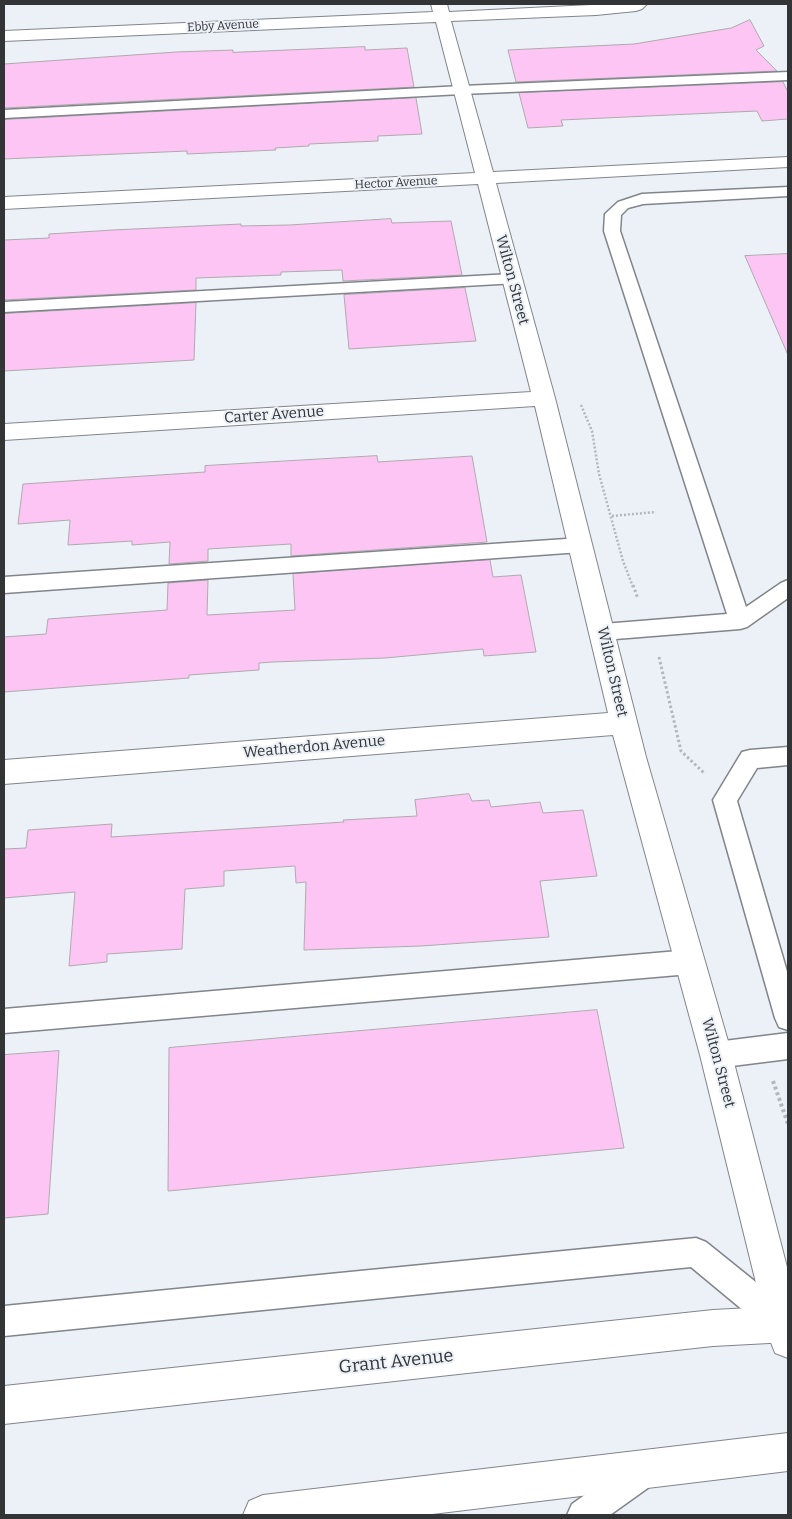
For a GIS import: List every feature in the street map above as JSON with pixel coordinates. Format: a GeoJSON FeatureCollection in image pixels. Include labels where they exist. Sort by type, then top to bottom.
{"type":"FeatureCollection","features":[{"type":"Feature","properties":{"kind":"street","name":"Ebby Avenue"},"geometry":{"type":"LineString","coordinates":[[4,36],[441,10],[596,10],[636,6],[639,4]]}},
{"type":"Feature","properties":{"kind":"street","name":"Wilton Street"},"geometry":{"type":"LineString","coordinates":[[441,10],[544,398],[624,722],[716,1055],[787,1330]]}},
{"type":"Feature","properties":{"kind":"street","name":"Hector Avenue"},"geometry":{"type":"LineString","coordinates":[[4,203],[788,162]]}},
{"type":"Feature","properties":{"kind":"street","name":"Carter Avenue"},"geometry":{"type":"LineString","coordinates":[[4,432],[544,398]]}},
{"type":"Feature","properties":{"kind":"street","name":"Weatherdon Avenue"},"geometry":{"type":"LineString","coordinates":[[4,772],[624,722]]}},
{"type":"Feature","properties":{"kind":"street","name":"Grant Avenue"},"geometry":{"type":"LineString","coordinates":[[4,1405],[704,1329],[787,1330]]}},
{"type":"Feature","properties":{"kind":"street"},"geometry":{"type":"LineString","coordinates":[[263,1515],[788,1452]]}},
{"type":"Feature","properties":{"kind":"lane"},"geometry":{"type":"LineString","coordinates":[[4,114],[462,90],[788,76]]}},
{"type":"Feature","properties":{"kind":"lane"},"geometry":{"type":"LineString","coordinates":[[740,620],[612,231],[613,214],[623,205],[642,199],[788,191]]}},
{"type":"Feature","properties":{"kind":"lane"},"geometry":{"type":"LineString","coordinates":[[4,307],[511,279]]}},
{"type":"Feature","properties":{"kind":"lane"},"geometry":{"type":"LineString","coordinates":[[4,585],[581,545]]}},
{"type":"Feature","properties":{"kind":"lane"},"geometry":{"type":"LineString","coordinates":[[603,632],[740,620],[788,588]]}},
{"type":"Feature","properties":{"kind":"lane"},"geometry":{"type":"LineString","coordinates":[[788,756],[750,759],[725,800],[788,1018]]}},
{"type":"Feature","properties":{"kind":"lane"},"geometry":{"type":"LineString","coordinates":[[4,1021],[690,962]]}},
{"type":"Feature","properties":{"kind":"lane"},"geometry":{"type":"LineString","coordinates":[[716,1055],[788,1046]]}},
{"type":"Feature","properties":{"kind":"lane"},"geometry":{"type":"LineString","coordinates":[[4,1321],[696,1252],[787,1330]]}},
{"type":"Feature","properties":{"kind":"lane"},"geometry":{"type":"LineString","coordinates":[[583,1515],[646,1470]]}},
{"type":"Feature","properties":{"kind":"path"},"geometry":{"type":"LineString","coordinates":[[578,400],[592,432],[599,474],[623,561],[650,628],[662,667],[681,751],[703,772],[725,800]]}},
{"type":"Feature","properties":{"kind":"path"},"geometry":{"type":"LineString","coordinates":[[612,516],[656,512]]}},
{"type":"Feature","properties":{"kind":"path"},"geometry":{"type":"LineString","coordinates":[[763,1050],[788,1124]]}},
{"type":"Feature","properties":{"kind":"building"},"geometry":{"type":"Polygon","coordinates":[[[750,20],[764,46],[756,50],[777,71],[516,82],[508,50],[634,44],[731,28],[750,20]]]}},
{"type":"Feature","properties":{"kind":"building"},"geometry":{"type":"Polygon","coordinates":[[[365,47],[365,50],[407,48],[414,87],[4,108],[4,64],[176,52],[233,50],[233,52],[365,47]]]}},
{"type":"Feature","properties":{"kind":"building"},"geometry":{"type":"Polygon","coordinates":[[[783,82],[788,92],[788,119],[762,121],[757,111],[561,120],[563,126],[528,128],[519,93],[783,82]]]}},
{"type":"Feature","properties":{"kind":"building"},"geometry":{"type":"Polygon","coordinates":[[[416,98],[422,134],[378,136],[378,141],[309,144],[309,146],[275,148],[276,150],[187,154],[187,151],[4,159],[4,120],[416,98]]]}},
{"type":"Feature","properties":{"kind":"building"},"geometry":{"type":"Polygon","coordinates":[[[391,219],[392,223],[451,221],[462,275],[343,281],[342,270],[281,272],[281,275],[196,278],[196,290],[4,300],[4,240],[49,238],[49,234],[113,230],[241,224],[241,226],[289,225],[391,219]]]}},
{"type":"Feature","properties":{"kind":"building"},"geometry":{"type":"Polygon","coordinates":[[[788,254],[788,355],[745,256],[788,254]]]}},
{"type":"Feature","properties":{"kind":"building"},"geometry":{"type":"Polygon","coordinates":[[[465,288],[476,341],[349,349],[344,295],[465,288]]]}},
{"type":"Feature","properties":{"kind":"building"},"geometry":{"type":"Polygon","coordinates":[[[196,303],[194,360],[4,371],[4,314],[196,303]]]}},
{"type":"Feature","properties":{"kind":"building"},"geometry":{"type":"Polygon","coordinates":[[[377,456],[378,462],[472,456],[487,542],[291,556],[291,544],[208,549],[208,561],[169,564],[170,542],[132,545],[132,541],[68,545],[70,520],[18,524],[23,484],[205,472],[205,466],[377,456]]]}},
{"type":"Feature","properties":{"kind":"building"},"geometry":{"type":"Polygon","coordinates":[[[490,560],[493,577],[521,575],[536,652],[484,656],[483,649],[385,658],[259,663],[259,670],[189,675],[189,678],[4,692],[4,637],[46,634],[48,619],[167,610],[168,583],[208,580],[207,615],[295,610],[293,574],[490,560]]]}},
{"type":"Feature","properties":{"kind":"building"},"geometry":{"type":"Polygon","coordinates":[[[469,794],[472,801],[489,800],[491,807],[540,802],[543,813],[583,810],[597,876],[540,881],[549,937],[421,946],[304,950],[306,882],[296,883],[295,866],[224,871],[224,886],[185,889],[182,949],[107,954],[107,962],[69,966],[75,892],[4,898],[4,849],[26,848],[28,830],[112,824],[111,837],[344,822],[343,820],[417,816],[415,800],[469,794]]]}},
{"type":"Feature","properties":{"kind":"building"},"geometry":{"type":"Polygon","coordinates":[[[597,1010],[624,1148],[168,1191],[169,1048],[597,1010]]]}},
{"type":"Feature","properties":{"kind":"building"},"geometry":{"type":"Polygon","coordinates":[[[59,1051],[48,1214],[4,1218],[4,1055],[59,1051]]]}}]}
